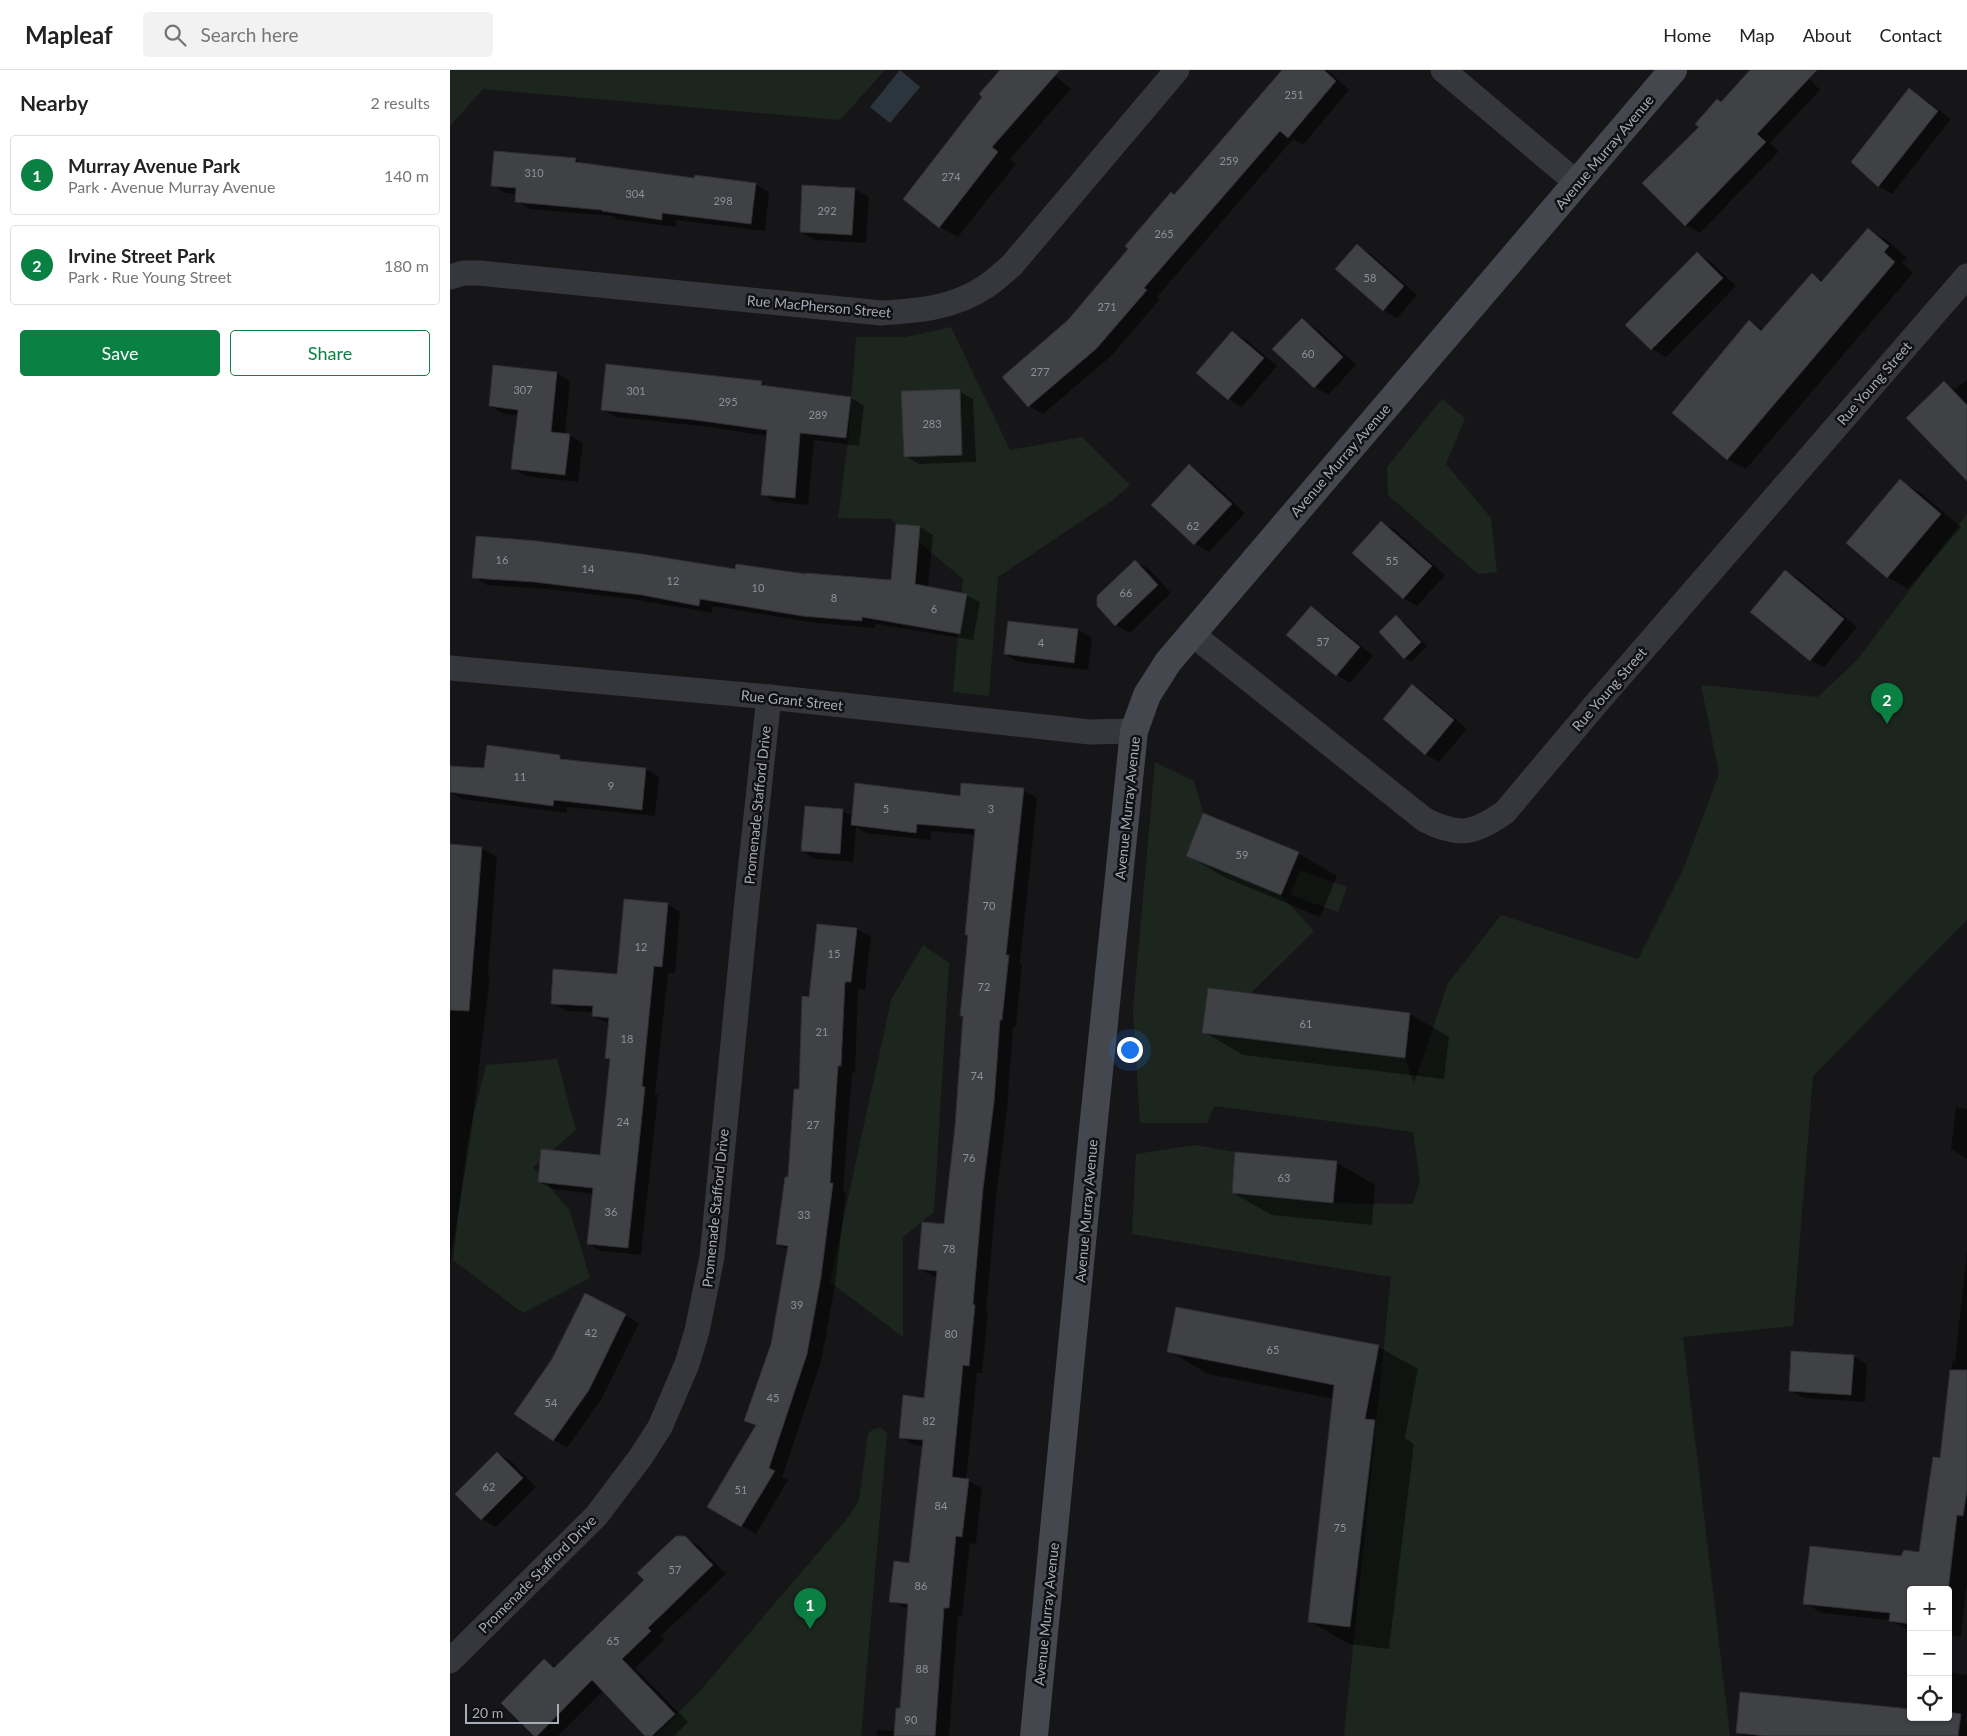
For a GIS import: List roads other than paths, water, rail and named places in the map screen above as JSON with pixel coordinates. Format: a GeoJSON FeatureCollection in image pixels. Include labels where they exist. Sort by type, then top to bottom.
{"type":"FeatureCollection","features":[{"type":"Feature","properties":{"kind":"street","name":"Rue MacPherson Street"},"geometry":{"type":"LineString","coordinates":[[450,277],[463,273],[479,273],[881,313],[920,311],[953,302],[984,288],[1012,265],[1178,70]]}},
{"type":"Feature","properties":{"kind":"street"},"geometry":{"type":"LineString","coordinates":[[1443,70],[1577,183]]}},
{"type":"Feature","properties":{"kind":"street","name":"Avenue Murray Avenue"},"geometry":{"type":"LineString","coordinates":[[1034,1736],[1134,731],[1147,695],[1168,662],[1673,70]]}},
{"type":"Feature","properties":{"kind":"street","name":"Rue Young Street"},"geometry":{"type":"LineString","coordinates":[[1192,634],[1425,820],[1444,830],[1460,832],[1491,822],[1505,812],[1595,705],[1967,276]]}},
{"type":"Feature","properties":{"kind":"street","name":"Rue Grant Street"},"geometry":{"type":"LineString","coordinates":[[450,668],[769,697],[1090,732],[1134,731]]}},
{"type":"Feature","properties":{"kind":"street","name":"Promenade Stafford Drive"},"geometry":{"type":"LineString","coordinates":[[450,1661],[597,1515],[660,1428],[687,1364],[697,1331],[712,1257],[769,697]]}},
{"type":"Feature","properties":{"kind":"place","name":"Irvine Street Park"},"geometry":{"type":"Point","coordinates":[1887,724]}},
{"type":"Feature","properties":{"kind":"place","name":"Murray Avenue Park"},"geometry":{"type":"Point","coordinates":[810,1629]}}]}
